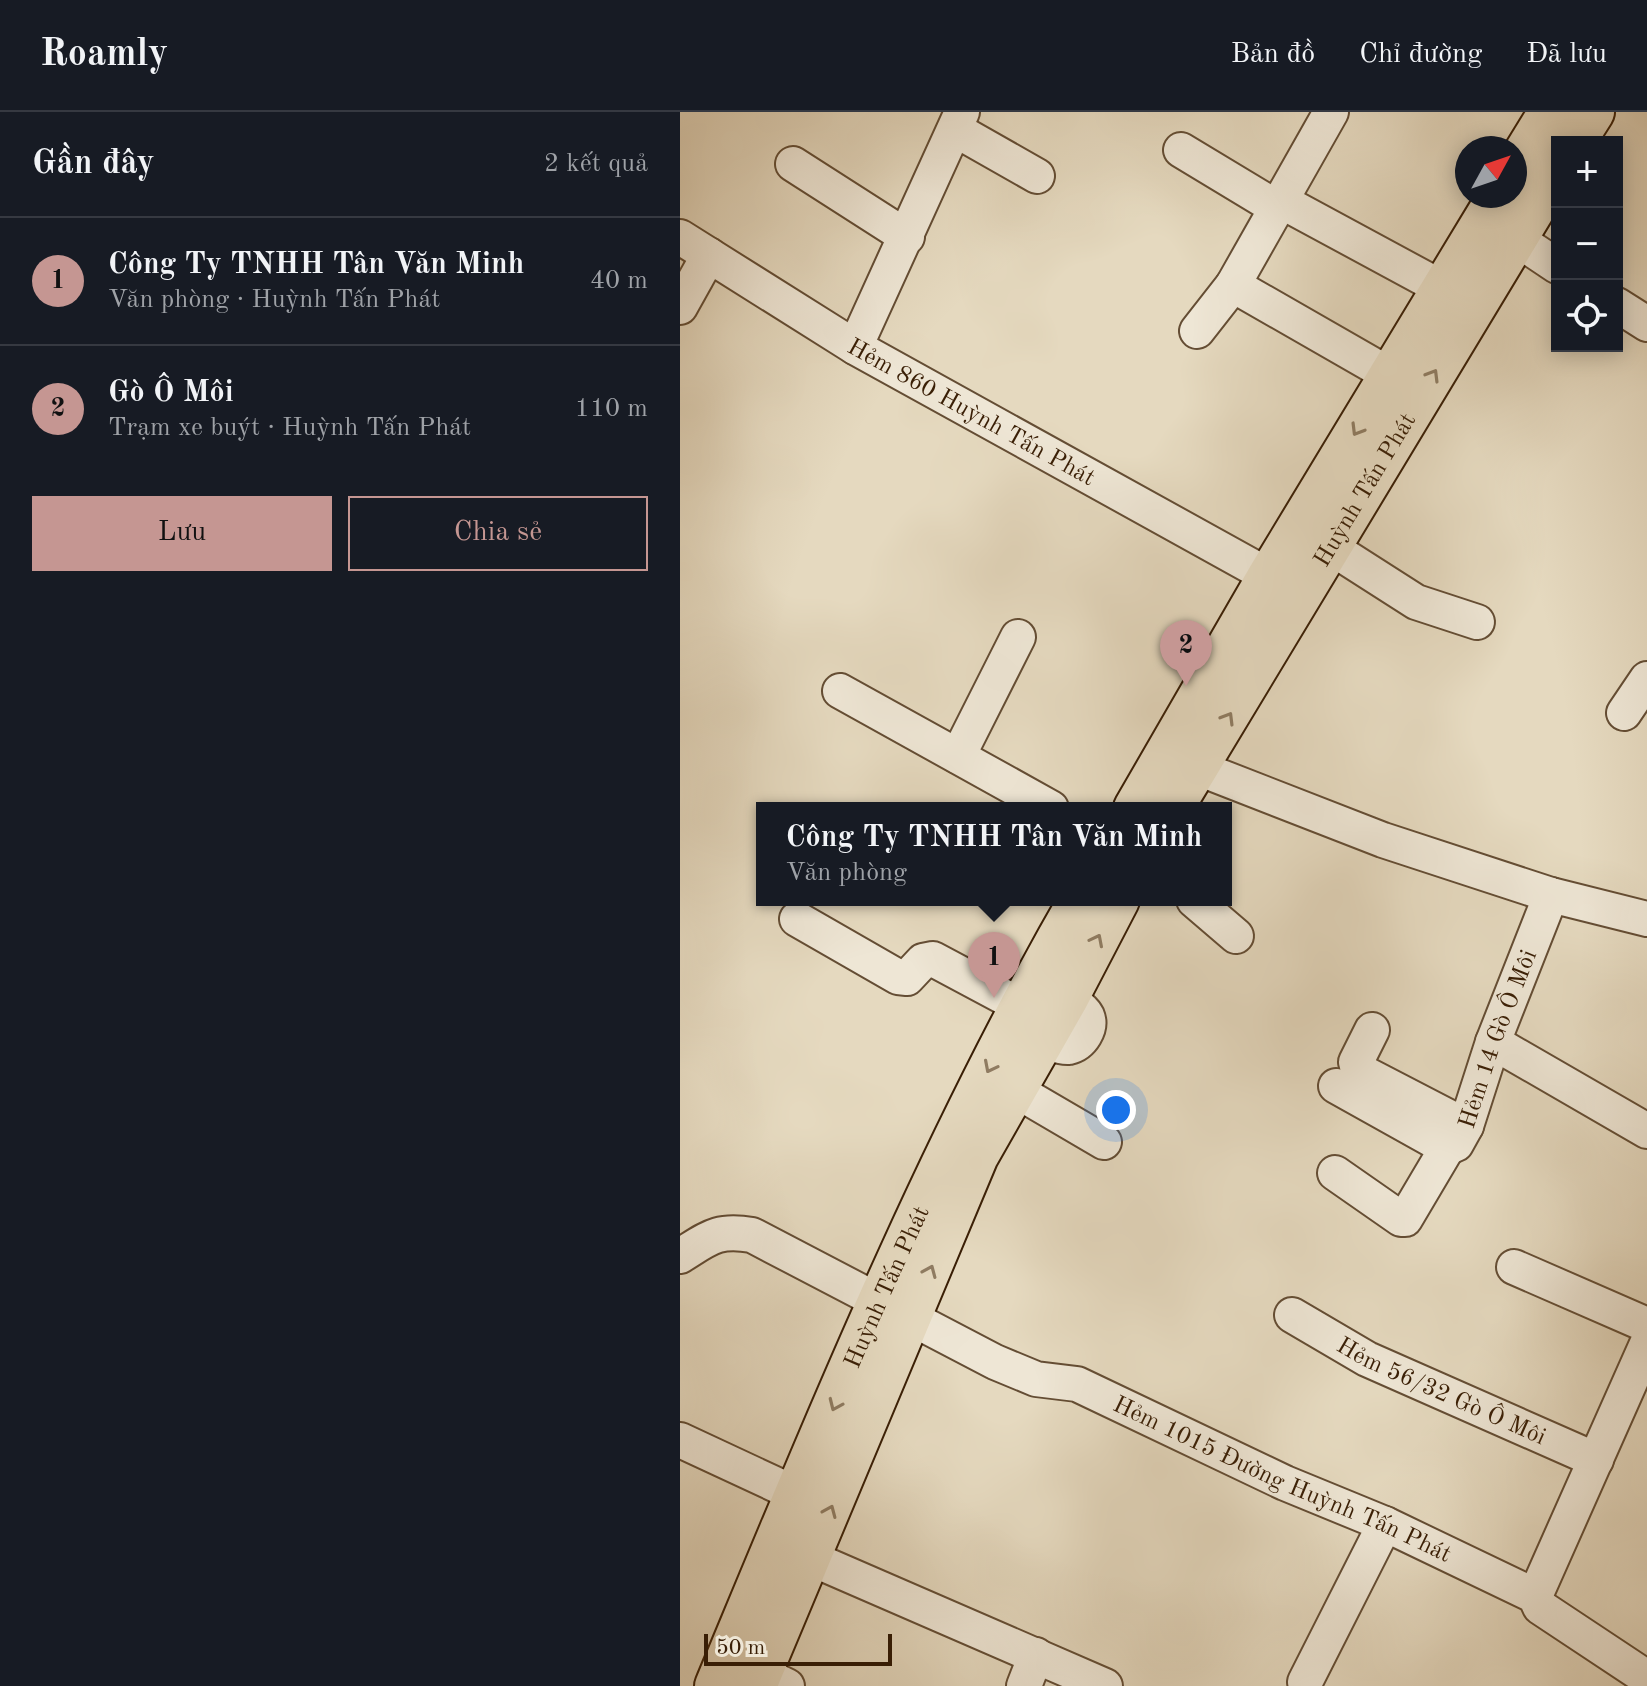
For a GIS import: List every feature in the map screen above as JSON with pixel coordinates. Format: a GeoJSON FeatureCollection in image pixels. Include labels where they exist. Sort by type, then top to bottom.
{"type":"FeatureCollection","features":[{"type":"Feature","properties":{"kind":"main road"},"geometry":{"type":"LineString","coordinates":[[1527,149],[1550,112]]}},
{"type":"Feature","properties":{"kind":"main road"},"geometry":{"type":"LineString","coordinates":[[1578,136],[1593,112]]}},
{"type":"Feature","properties":{"kind":"main road","name":"Huỳnh Tấn Phát"},"geometry":{"type":"LineString","coordinates":[[1141,802],[1183,760],[1330,547],[1551,180]]}},
{"type":"Feature","properties":{"kind":"main road","name":"Huỳnh Tấn Phát"},"geometry":{"type":"LineString","coordinates":[[1173,802],[1183,760],[1269,576],[1492,208]]}},
{"type":"Feature","properties":{"kind":"main road","name":"Huỳnh Tấn Phát"},"geometry":{"type":"LineString","coordinates":[[716,1686],[796,1494],[977,1156],[1043,1041],[1041,994],[1078,906]]}},
{"type":"Feature","properties":{"kind":"main road","name":"Huỳnh Tấn Phát"},"geometry":{"type":"LineString","coordinates":[[767,1682],[955,1134],[1041,994],[1113,906]]}},
{"type":"Feature","properties":{"kind":"street"},"geometry":{"type":"LineString","coordinates":[[1197,331],[1233,285],[1331,112]]}},
{"type":"Feature","properties":{"kind":"street"},"geometry":{"type":"LineString","coordinates":[[855,347],[959,121],[1037,176]]}},
{"type":"Feature","properties":{"kind":"street"},"geometry":{"type":"LineString","coordinates":[[1181,150],[1279,205],[1442,288]]}},
{"type":"Feature","properties":{"kind":"street"},"geometry":{"type":"LineString","coordinates":[[793,164],[907,237]]}},
{"type":"Feature","properties":{"kind":"street","name":"Hẻm 860 Huỳnh Tấn Phát"},"geometry":{"type":"LineString","coordinates":[[680,237],[855,347],[1269,576]]}},
{"type":"Feature","properties":{"kind":"street"},"geometry":{"type":"LineString","coordinates":[[1515,238],[1551,262]]}},
{"type":"Feature","properties":{"kind":"street"},"geometry":{"type":"LineString","coordinates":[[680,307],[709,255]]}},
{"type":"Feature","properties":{"kind":"street"},"geometry":{"type":"LineString","coordinates":[[1233,285],[1390,375]]}},
{"type":"Feature","properties":{"kind":"street"},"geometry":{"type":"LineString","coordinates":[[1623,309],[1647,324]]}},
{"type":"Feature","properties":{"kind":"street"},"geometry":{"type":"LineString","coordinates":[[1330,547],[1416,602],[1477,622]]}},
{"type":"Feature","properties":{"kind":"street"},"geometry":{"type":"LineString","coordinates":[[958,756],[1018,637]]}},
{"type":"Feature","properties":{"kind":"street"},"geometry":{"type":"LineString","coordinates":[[1624,713],[1647,679]]}},
{"type":"Feature","properties":{"kind":"street"},"geometry":{"type":"LineString","coordinates":[[840,691],[1040,802]]}},
{"type":"Feature","properties":{"kind":"street"},"geometry":{"type":"LineString","coordinates":[[1183,760],[1383,840],[1551,895],[1647,919]]}},
{"type":"Feature","properties":{"kind":"street","name":"Hẻm 14 Gò Ô Môi"},"geometry":{"type":"LineString","coordinates":[[1336,1086],[1456,1137],[1551,895]]}},
{"type":"Feature","properties":{"kind":"street"},"geometry":{"type":"LineString","coordinates":[[1201,906],[1236,936]]}},
{"type":"Feature","properties":{"kind":"street"},"geometry":{"type":"LineString","coordinates":[[797,919],[898,977],[907,978],[923,961],[933,959],[1041,994]]}},
{"type":"Feature","properties":{"kind":"street"},"geometry":{"type":"LineString","coordinates":[[1335,1173],[1405,1219],[1456,1137],[1358,1070],[1356,1062],[1372,1030]]}},
{"type":"Feature","properties":{"kind":"street"},"geometry":{"type":"LineString","coordinates":[[1493,1042],[1647,1131]]}},
{"type":"Feature","properties":{"kind":"street"},"geometry":{"type":"LineString","coordinates":[[1015,1090],[1104,1142]]}},
{"type":"Feature","properties":{"kind":"street","name":"Hẻm 1015 Đường Huỳnh Tấn Phát"},"geometry":{"type":"LineString","coordinates":[[680,1256],[728,1231],[752,1235],[995,1362],[1036,1379],[1077,1384],[1285,1483],[1385,1524],[1535,1596],[1540,1607],[1637,1673]]}},
{"type":"Feature","properties":{"kind":"street"},"geometry":{"type":"LineString","coordinates":[[1514,1267],[1647,1325]]}},
{"type":"Feature","properties":{"kind":"street","name":"Hẻm 56/32 Gò Ô Môi"},"geometry":{"type":"LineString","coordinates":[[1292,1315],[1367,1359],[1596,1460]]}},
{"type":"Feature","properties":{"kind":"street"},"geometry":{"type":"LineString","coordinates":[[1535,1596],[1647,1344]]}},
{"type":"Feature","properties":{"kind":"street"},"geometry":{"type":"LineString","coordinates":[[680,1440],[796,1494]]}},
{"type":"Feature","properties":{"kind":"street"},"geometry":{"type":"LineString","coordinates":[[1305,1682],[1385,1524]]}},
{"type":"Feature","properties":{"kind":"street"},"geometry":{"type":"LineString","coordinates":[[810,1558],[1105,1686]]}},
{"type":"Feature","properties":{"kind":"street"},"geometry":{"type":"LineString","coordinates":[[1024,1686],[1036,1655]]}},
{"type":"Feature","properties":{"kind":"place","name":"Gò Ô Môi"},"geometry":{"type":"Point","coordinates":[1186,686]}},
{"type":"Feature","properties":{"kind":"place","name":"Công Ty TNHH Tân Văn Minh"},"geometry":{"type":"Point","coordinates":[994,998]}}]}
